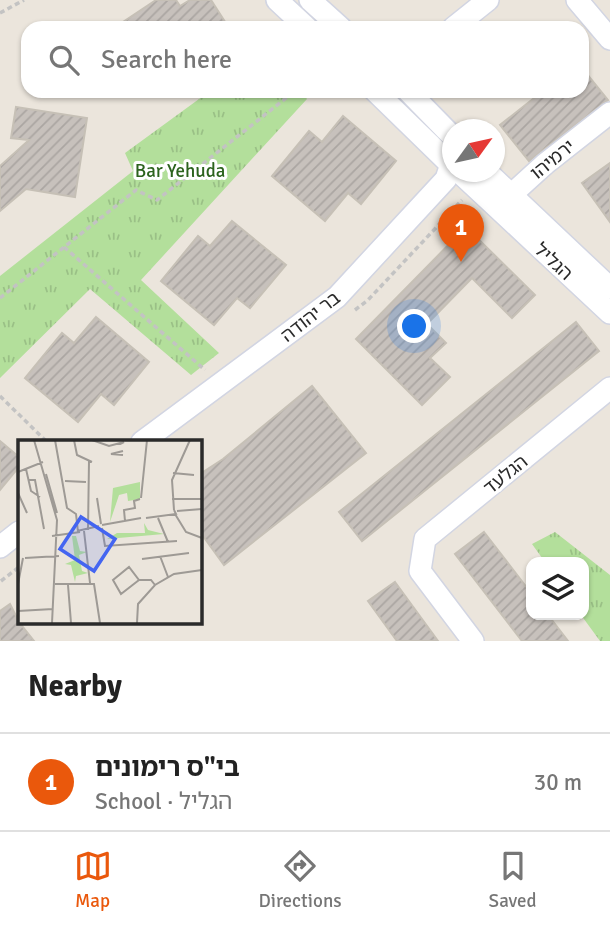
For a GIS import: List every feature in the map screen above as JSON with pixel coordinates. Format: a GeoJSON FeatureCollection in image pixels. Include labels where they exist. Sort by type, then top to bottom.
{"type":"FeatureCollection","features":[{"type":"Feature","properties":{"kind":"street"},"geometry":{"type":"LineString","coordinates":[[277,0],[300,21]]}},
{"type":"Feature","properties":{"kind":"street"},"geometry":{"type":"LineString","coordinates":[[310,0],[333,21]]}},
{"type":"Feature","properties":{"kind":"street"},"geometry":{"type":"LineString","coordinates":[[462,21],[488,0]]}},
{"type":"Feature","properties":{"kind":"street"},"geometry":{"type":"LineString","coordinates":[[578,0],[610,39]]}},
{"type":"Feature","properties":{"kind":"street"},"geometry":{"type":"LineString","coordinates":[[382,98],[442,155]]}},
{"type":"Feature","properties":{"kind":"street"},"geometry":{"type":"LineString","coordinates":[[415,98],[442,125]]}},
{"type":"Feature","properties":{"kind":"street","name":"ירמיהו"},"geometry":{"type":"LineString","coordinates":[[504,201],[610,113]]}},
{"type":"Feature","properties":{"kind":"street","name":"בר יהודה"},"geometry":{"type":"LineString","coordinates":[[145,440],[337,297],[443,182]]}},
{"type":"Feature","properties":{"kind":"street"},"geometry":{"type":"LineString","coordinates":[[476,182],[504,201]]}},
{"type":"Feature","properties":{"kind":"street"},"geometry":{"type":"LineString","coordinates":[[493,182],[504,201]]}},
{"type":"Feature","properties":{"kind":"street","name":"הגליל"},"geometry":{"type":"LineString","coordinates":[[504,201],[610,288]]}},
{"type":"Feature","properties":{"kind":"street","name":"הגליל"},"geometry":{"type":"LineString","coordinates":[[504,201],[610,313]]}},
{"type":"Feature","properties":{"kind":"street","name":"הגלעד"},"geometry":{"type":"LineString","coordinates":[[473,641],[420,571],[425,539],[610,388]]}},
{"type":"Feature","properties":{"kind":"street"},"geometry":{"type":"LineString","coordinates":[[0,547],[18,533]]}},
{"type":"Feature","properties":{"kind":"path"},"geometry":{"type":"LineString","coordinates":[[0,13],[24,0]]}},
{"type":"Feature","properties":{"kind":"path"},"geometry":{"type":"LineString","coordinates":[[0,298],[136,190],[157,200],[286,98]]}},
{"type":"Feature","properties":{"kind":"path"},"geometry":{"type":"LineString","coordinates":[[64,247],[220,384]]}},
{"type":"Feature","properties":{"kind":"path"},"geometry":{"type":"LineString","coordinates":[[0,396],[45,440]]}},
{"type":"Feature","properties":{"kind":"path"},"geometry":{"type":"LineString","coordinates":[[1,581],[18,568]]}},
{"type":"Feature","properties":{"kind":"green space","name":"Bar Yehuda"},"geometry":{"type":"Polygon","coordinates":[[[200,98],[307,99],[141,280],[219,353],[191,375],[90,289],[0,378],[0,276],[133,171],[125,153],[200,98]]]}},
{"type":"Feature","properties":{"kind":"green space"},"geometry":{"type":"Polygon","coordinates":[[[555,532],[587,557],[541,557],[532,544],[555,532]]]}},
{"type":"Feature","properties":{"kind":"green space"},"geometry":{"type":"Polygon","coordinates":[[[589,559],[610,575],[610,641],[600,641],[585,620],[589,620],[589,559]]]}},
{"type":"Feature","properties":{"kind":"building"},"geometry":{"type":"Polygon","coordinates":[[[156,0],[176,0],[180,6],[190,0],[211,0],[224,21],[124,21],[156,0]]]}},
{"type":"Feature","properties":{"kind":"building"},"geometry":{"type":"Polygon","coordinates":[[[589,77],[608,100],[529,161],[505,131],[505,121],[534,98],[589,98],[589,77]]]}},
{"type":"Feature","properties":{"kind":"building"},"geometry":{"type":"Polygon","coordinates":[[[16,107],[87,118],[75,197],[26,189],[0,211],[0,166],[29,140],[11,138],[16,107]]]}},
{"type":"Feature","properties":{"kind":"building"},"geometry":{"type":"Polygon","coordinates":[[[343,116],[396,161],[361,204],[348,193],[325,221],[272,176],[309,131],[322,142],[343,116]]]}},
{"type":"Feature","properties":{"kind":"building"},"geometry":{"type":"Polygon","coordinates":[[[610,163],[610,222],[582,183],[610,163]]]}},
{"type":"Feature","properties":{"kind":"building"},"geometry":{"type":"Polygon","coordinates":[[[232,221],[286,265],[250,308],[237,298],[214,325],[161,281],[198,236],[210,246],[232,221]]]}},
{"type":"Feature","properties":{"kind":"building"},"geometry":{"type":"Polygon","coordinates":[[[466,227],[535,295],[512,318],[472,278],[427,324],[446,343],[430,358],[450,377],[422,405],[356,339],[466,227]]]}},
{"type":"Feature","properties":{"kind":"building"},"geometry":{"type":"Polygon","coordinates":[[[96,317],[149,362],[114,405],[101,394],[78,422],[25,378],[62,333],[74,343],[96,317]]]}},
{"type":"Feature","properties":{"kind":"building"},"geometry":{"type":"Polygon","coordinates":[[[576,322],[599,351],[362,541],[339,512],[576,322]]]}},
{"type":"Feature","properties":{"kind":"building"},"geometry":{"type":"Polygon","coordinates":[[[312,386],[366,453],[224,565],[201,533],[201,473],[223,459],[312,386]]]}},
{"type":"Feature","properties":{"kind":"building"},"geometry":{"type":"Polygon","coordinates":[[[0,441],[18,456],[18,468],[0,490],[0,441]]]}},
{"type":"Feature","properties":{"kind":"building"},"geometry":{"type":"Polygon","coordinates":[[[484,532],[526,587],[526,620],[552,620],[568,641],[522,641],[455,554],[484,532]]]}},
{"type":"Feature","properties":{"kind":"building"},"geometry":{"type":"Polygon","coordinates":[[[395,582],[438,641],[397,641],[368,601],[395,582]]]}},
{"type":"Feature","properties":{"kind":"building"},"geometry":{"type":"Polygon","coordinates":[[[10,604],[18,624],[34,641],[0,641],[0,611],[10,604]]]}},
{"type":"Feature","properties":{"kind":"place","name":"בי\"ס רימונים"},"geometry":{"type":"Point","coordinates":[461,262]}}]}
